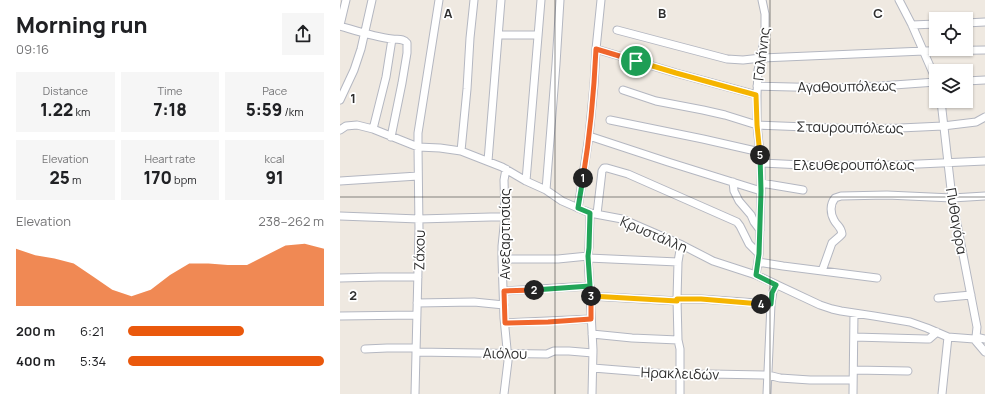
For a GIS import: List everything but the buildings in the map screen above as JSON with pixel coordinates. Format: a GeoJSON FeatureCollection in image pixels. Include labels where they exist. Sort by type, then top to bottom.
{"type":"FeatureCollection","features":[{"type":"Feature","properties":{"kind":"street"},"geometry":{"type":"LineString","coordinates":[[346,0],[342,8],[340,25],[365,34],[405,40],[407,44],[402,83],[391,137]]}},
{"type":"Feature","properties":{"kind":"street"},"geometry":{"type":"LineString","coordinates":[[340,100],[354,70],[365,34],[372,0]]}},
{"type":"Feature","properties":{"kind":"street","name":"Ζάχου"},"geometry":{"type":"LineString","coordinates":[[415,394],[419,219],[418,133],[439,0]]}},
{"type":"Feature","properties":{"kind":"street"},"geometry":{"type":"LineString","coordinates":[[461,151],[474,0]]}},
{"type":"Feature","properties":{"kind":"street"},"geometry":{"type":"LineString","coordinates":[[488,161],[501,0]]}},
{"type":"Feature","properties":{"kind":"street"},"geometry":{"type":"LineString","coordinates":[[526,181],[541,0]]}},
{"type":"Feature","properties":{"kind":"street"},"geometry":{"type":"LineString","coordinates":[[546,190],[560,0]]}},
{"type":"Feature","properties":{"kind":"street"},"geometry":{"type":"LineString","coordinates":[[578,208],[589,136],[601,0]]}},
{"type":"Feature","properties":{"kind":"street","name":"Γαλήνης"},"geometry":{"type":"LineString","coordinates":[[756,275],[759,254],[761,183],[756,95],[758,70],[765,32],[765,14],[762,0]]}},
{"type":"Feature","properties":{"kind":"street"},"geometry":{"type":"LineString","coordinates":[[899,0],[929,64]]}},
{"type":"Feature","properties":{"kind":"street"},"geometry":{"type":"LineString","coordinates":[[973,23],[985,22]]}},
{"type":"Feature","properties":{"kind":"street"},"geometry":{"type":"LineString","coordinates":[[912,25],[929,24]]}},
{"type":"Feature","properties":{"kind":"street"},"geometry":{"type":"LineString","coordinates":[[617,30],[727,59],[743,60],[924,51],[985,50]]}},
{"type":"Feature","properties":{"kind":"street"},"geometry":{"type":"LineString","coordinates":[[499,35],[538,35]]}},
{"type":"Feature","properties":{"kind":"street"},"geometry":{"type":"LineString","coordinates":[[373,129],[386,77],[392,39]]}},
{"type":"Feature","properties":{"kind":"street"},"geometry":{"type":"LineString","coordinates":[[596,49],[756,95]]}},
{"type":"Feature","properties":{"kind":"street"},"geometry":{"type":"LineString","coordinates":[[973,81],[985,80]]}},
{"type":"Feature","properties":{"kind":"street","name":"Αγαθουπόλεως"},"geometry":{"type":"LineString","coordinates":[[757,86],[832,88],[929,82]]}},
{"type":"Feature","properties":{"kind":"street","name":"Σταυρουπόλεως"},"geometry":{"type":"LineString","coordinates":[[623,90],[656,101],[725,115],[757,125],[857,129],[900,128],[943,126],[977,122],[985,117]]}},
{"type":"Feature","properties":{"kind":"street","name":"Πυθαγόρα"},"geometry":{"type":"LineString","coordinates":[[942,108],[952,198],[977,327],[975,338]]}},
{"type":"Feature","properties":{"kind":"street","name":"Κρυστάλλη"},"geometry":{"type":"LineString","coordinates":[[340,120],[343,128],[357,125],[373,129],[418,147],[461,151],[488,161],[506,169],[526,181],[546,190],[562,201],[578,208],[593,213],[622,219],[682,245],[713,261],[756,275],[820,306],[910,322],[937,332],[948,338],[985,339]]}},
{"type":"Feature","properties":{"kind":"street"},"geometry":{"type":"LineString","coordinates":[[610,120],[760,152]]}},
{"type":"Feature","properties":{"kind":"street"},"geometry":{"type":"LineString","coordinates":[[589,136],[761,191]]}},
{"type":"Feature","properties":{"kind":"street","name":"Ελευθερουπόλεως"},"geometry":{"type":"LineString","coordinates":[[760,163],[823,166],[985,161]]}},
{"type":"Feature","properties":{"kind":"street"},"geometry":{"type":"LineString","coordinates":[[592,394],[593,353],[588,257],[593,213],[602,171],[604,168],[628,174],[737,222],[749,244],[759,254]]}},
{"type":"Feature","properties":{"kind":"street","name":"Ανεξαρτησίας"},"geometry":{"type":"LineString","coordinates":[[504,394],[508,367],[502,259],[506,169]]}},
{"type":"Feature","properties":{"kind":"street"},"geometry":{"type":"LineString","coordinates":[[340,181],[418,176]]}},
{"type":"Feature","properties":{"kind":"street"},"geometry":{"type":"LineString","coordinates":[[733,182],[734,190],[739,201],[751,215],[760,230]]}},
{"type":"Feature","properties":{"kind":"street"},"geometry":{"type":"LineString","coordinates":[[761,183],[803,190]]}},
{"type":"Feature","properties":{"kind":"street"},"geometry":{"type":"LineString","coordinates":[[822,271],[832,243],[842,234],[841,228],[834,220],[831,208],[831,203],[835,198],[841,196],[887,195],[952,198],[985,196]]}},
{"type":"Feature","properties":{"kind":"street"},"geometry":{"type":"LineString","coordinates":[[340,216],[419,219],[505,217]]}},
{"type":"Feature","properties":{"kind":"street"},"geometry":{"type":"LineString","coordinates":[[680,394],[680,349],[678,340],[677,300],[678,262],[682,245]]}},
{"type":"Feature","properties":{"kind":"street"},"geometry":{"type":"LineString","coordinates":[[502,259],[558,259],[588,257],[678,262]]}},
{"type":"Feature","properties":{"kind":"street"},"geometry":{"type":"LineString","coordinates":[[758,262],[877,278]]}},
{"type":"Feature","properties":{"kind":"street"},"geometry":{"type":"LineString","coordinates":[[340,278],[418,277]]}},
{"type":"Feature","properties":{"kind":"street"},"geometry":{"type":"LineString","coordinates":[[767,394],[771,304],[772,293],[776,285]]}},
{"type":"Feature","properties":{"kind":"street"},"geometry":{"type":"LineString","coordinates":[[504,291],[590,286]]}},
{"type":"Feature","properties":{"kind":"street"},"geometry":{"type":"LineString","coordinates":[[938,298],[971,295]]}},
{"type":"Feature","properties":{"kind":"street"},"geometry":{"type":"LineString","coordinates":[[590,296],[677,300],[701,299],[771,304]]}},
{"type":"Feature","properties":{"kind":"street"},"geometry":{"type":"LineString","coordinates":[[417,303],[474,302],[504,304]]}},
{"type":"Feature","properties":{"kind":"street"},"geometry":{"type":"LineString","coordinates":[[853,394],[854,313]]}},
{"type":"Feature","properties":{"kind":"street"},"geometry":{"type":"LineString","coordinates":[[340,316],[417,315]]}},
{"type":"Feature","properties":{"kind":"street"},"geometry":{"type":"LineString","coordinates":[[505,323],[591,319]]}},
{"type":"Feature","properties":{"kind":"street"},"geometry":{"type":"LineString","coordinates":[[854,337],[926,339],[937,332]]}},
{"type":"Feature","properties":{"kind":"street"},"geometry":{"type":"LineString","coordinates":[[592,334],[632,338],[678,340]]}},
{"type":"Feature","properties":{"kind":"street"},"geometry":{"type":"LineString","coordinates":[[942,394],[948,338]]}},
{"type":"Feature","properties":{"kind":"street"},"geometry":{"type":"LineString","coordinates":[[975,338],[985,352]]}},
{"type":"Feature","properties":{"kind":"street","name":"Αιόλου"},"geometry":{"type":"LineString","coordinates":[[365,349],[387,348],[547,354],[554,351],[593,353]]}},
{"type":"Feature","properties":{"kind":"street"},"geometry":{"type":"LineString","coordinates":[[680,364],[692,375]]}},
{"type":"Feature","properties":{"kind":"street","name":"Ηρακλειδών"},"geometry":{"type":"LineString","coordinates":[[593,368],[680,375],[768,375],[780,378],[810,380],[853,380]]}},
{"type":"Feature","properties":{"kind":"street"},"geometry":{"type":"LineString","coordinates":[[854,370],[908,371]]}},
{"type":"Feature","properties":{"kind":"route"},"geometry":{"type":"LineString","coordinates":[[596,49],[636,61],[756,95],[761,191],[759,254],[756,275],[776,285],[773,289],[771,304],[701,299],[677,299],[677,301],[590,296],[591,319],[505,323],[504,291],[590,286],[588,256],[590,213],[578,208],[589,136],[596,49]]}}]}
